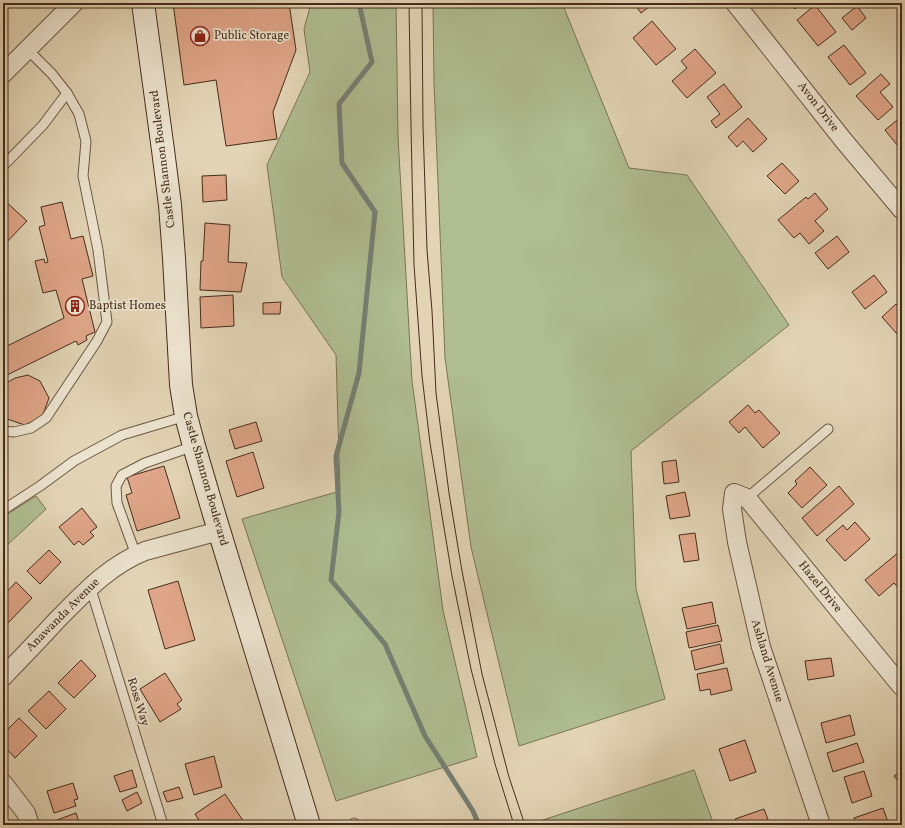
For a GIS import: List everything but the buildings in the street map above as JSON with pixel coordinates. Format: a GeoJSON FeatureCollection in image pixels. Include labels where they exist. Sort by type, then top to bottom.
{"type":"FeatureCollection","features":[{"type":"Feature","properties":{"kind":"street"},"geometry":{"type":"LineString","coordinates":[[3,74],[74,3]]}},
{"type":"Feature","properties":{"kind":"street","name":"Castle Shannon Boulevard"},"geometry":{"type":"LineString","coordinates":[[143,3],[170,205],[181,386],[186,416],[219,531],[309,825]]}},
{"type":"Feature","properties":{"kind":"street","name":"Avon Drive"},"geometry":{"type":"LineString","coordinates":[[735,3],[844,141],[902,210]]}},
{"type":"Feature","properties":{"kind":"street","name":"Hazel Drive"},"geometry":{"type":"LineString","coordinates":[[740,495],[902,688]]}},
{"type":"Feature","properties":{"kind":"street","name":"Ashland Avenue"},"geometry":{"type":"LineString","coordinates":[[740,495],[732,509],[737,542],[761,647],[821,825]]}},
{"type":"Feature","properties":{"kind":"street","name":"Anawanda Avenue"},"geometry":{"type":"LineString","coordinates":[[3,677],[90,586],[116,566],[145,551],[219,531]]}},
{"type":"Feature","properties":{"kind":"street"},"geometry":{"type":"LineString","coordinates":[[3,783],[26,813],[30,825]]}},
{"type":"Feature","properties":{"kind":"lane"},"geometry":{"type":"LineString","coordinates":[[3,431],[14,432],[31,428],[46,418],[97,341],[106,322],[98,250],[83,176],[86,141],[80,114],[67,93],[52,74],[27,50]]}},
{"type":"Feature","properties":{"kind":"lane"},"geometry":{"type":"LineString","coordinates":[[3,166],[43,126],[67,93]]}},
{"type":"Feature","properties":{"kind":"lane"},"geometry":{"type":"LineString","coordinates":[[3,510],[40,486],[74,461],[122,436],[186,416]]}},
{"type":"Feature","properties":{"kind":"lane"},"geometry":{"type":"LineString","coordinates":[[740,495],[828,429]]}},
{"type":"Feature","properties":{"kind":"lane"},"geometry":{"type":"LineString","coordinates":[[136,555],[117,503],[116,486],[122,475],[145,463],[194,446]]}},
{"type":"Feature","properties":{"kind":"lane","name":"Ross Way"},"geometry":{"type":"LineString","coordinates":[[90,586],[163,825]]}},
{"type":"Feature","properties":{"kind":"green space"},"geometry":{"type":"Polygon","coordinates":[[[311,3],[396,3],[398,137],[412,381],[443,610],[477,757],[336,801],[242,519],[340,491],[336,355],[282,277],[267,165],[310,72],[304,29],[311,3]]]}},
{"type":"Feature","properties":{"kind":"green space"},"geometry":{"type":"Polygon","coordinates":[[[433,3],[562,3],[629,168],[687,175],[789,325],[631,451],[636,589],[665,699],[519,746],[471,547],[445,358],[434,83],[433,3]]]}},
{"type":"Feature","properties":{"kind":"green space"},"geometry":{"type":"Polygon","coordinates":[[[36,496],[46,509],[3,549],[3,517],[36,496]]]}},
{"type":"Feature","properties":{"kind":"green space"},"geometry":{"type":"Polygon","coordinates":[[[694,770],[714,825],[541,825],[540,821],[694,770]]]}},
{"type":"Feature","properties":{"kind":"waterway"},"geometry":{"type":"LineString","coordinates":[[359,3],[372,62],[339,104],[342,163],[375,212],[359,373],[336,456],[339,512],[331,580],[385,644],[425,736],[473,811],[479,825]]}},
{"type":"Feature","properties":{"kind":"tram line"},"geometry":{"type":"LineString","coordinates":[[409,3],[414,265],[422,376],[430,443],[452,576],[471,669],[495,764],[514,825]]}},
{"type":"Feature","properties":{"kind":"tram line"},"geometry":{"type":"LineString","coordinates":[[422,3],[423,126],[427,250],[436,393],[449,493],[462,571],[482,674],[509,777],[525,825]]}},
{"type":"Feature","properties":{"kind":"place","name":"Public Storage"},"geometry":{"type":"Point","coordinates":[200,36]}},
{"type":"Feature","properties":{"kind":"place","name":"Baptist Homes"},"geometry":{"type":"Point","coordinates":[75,306]}}]}
